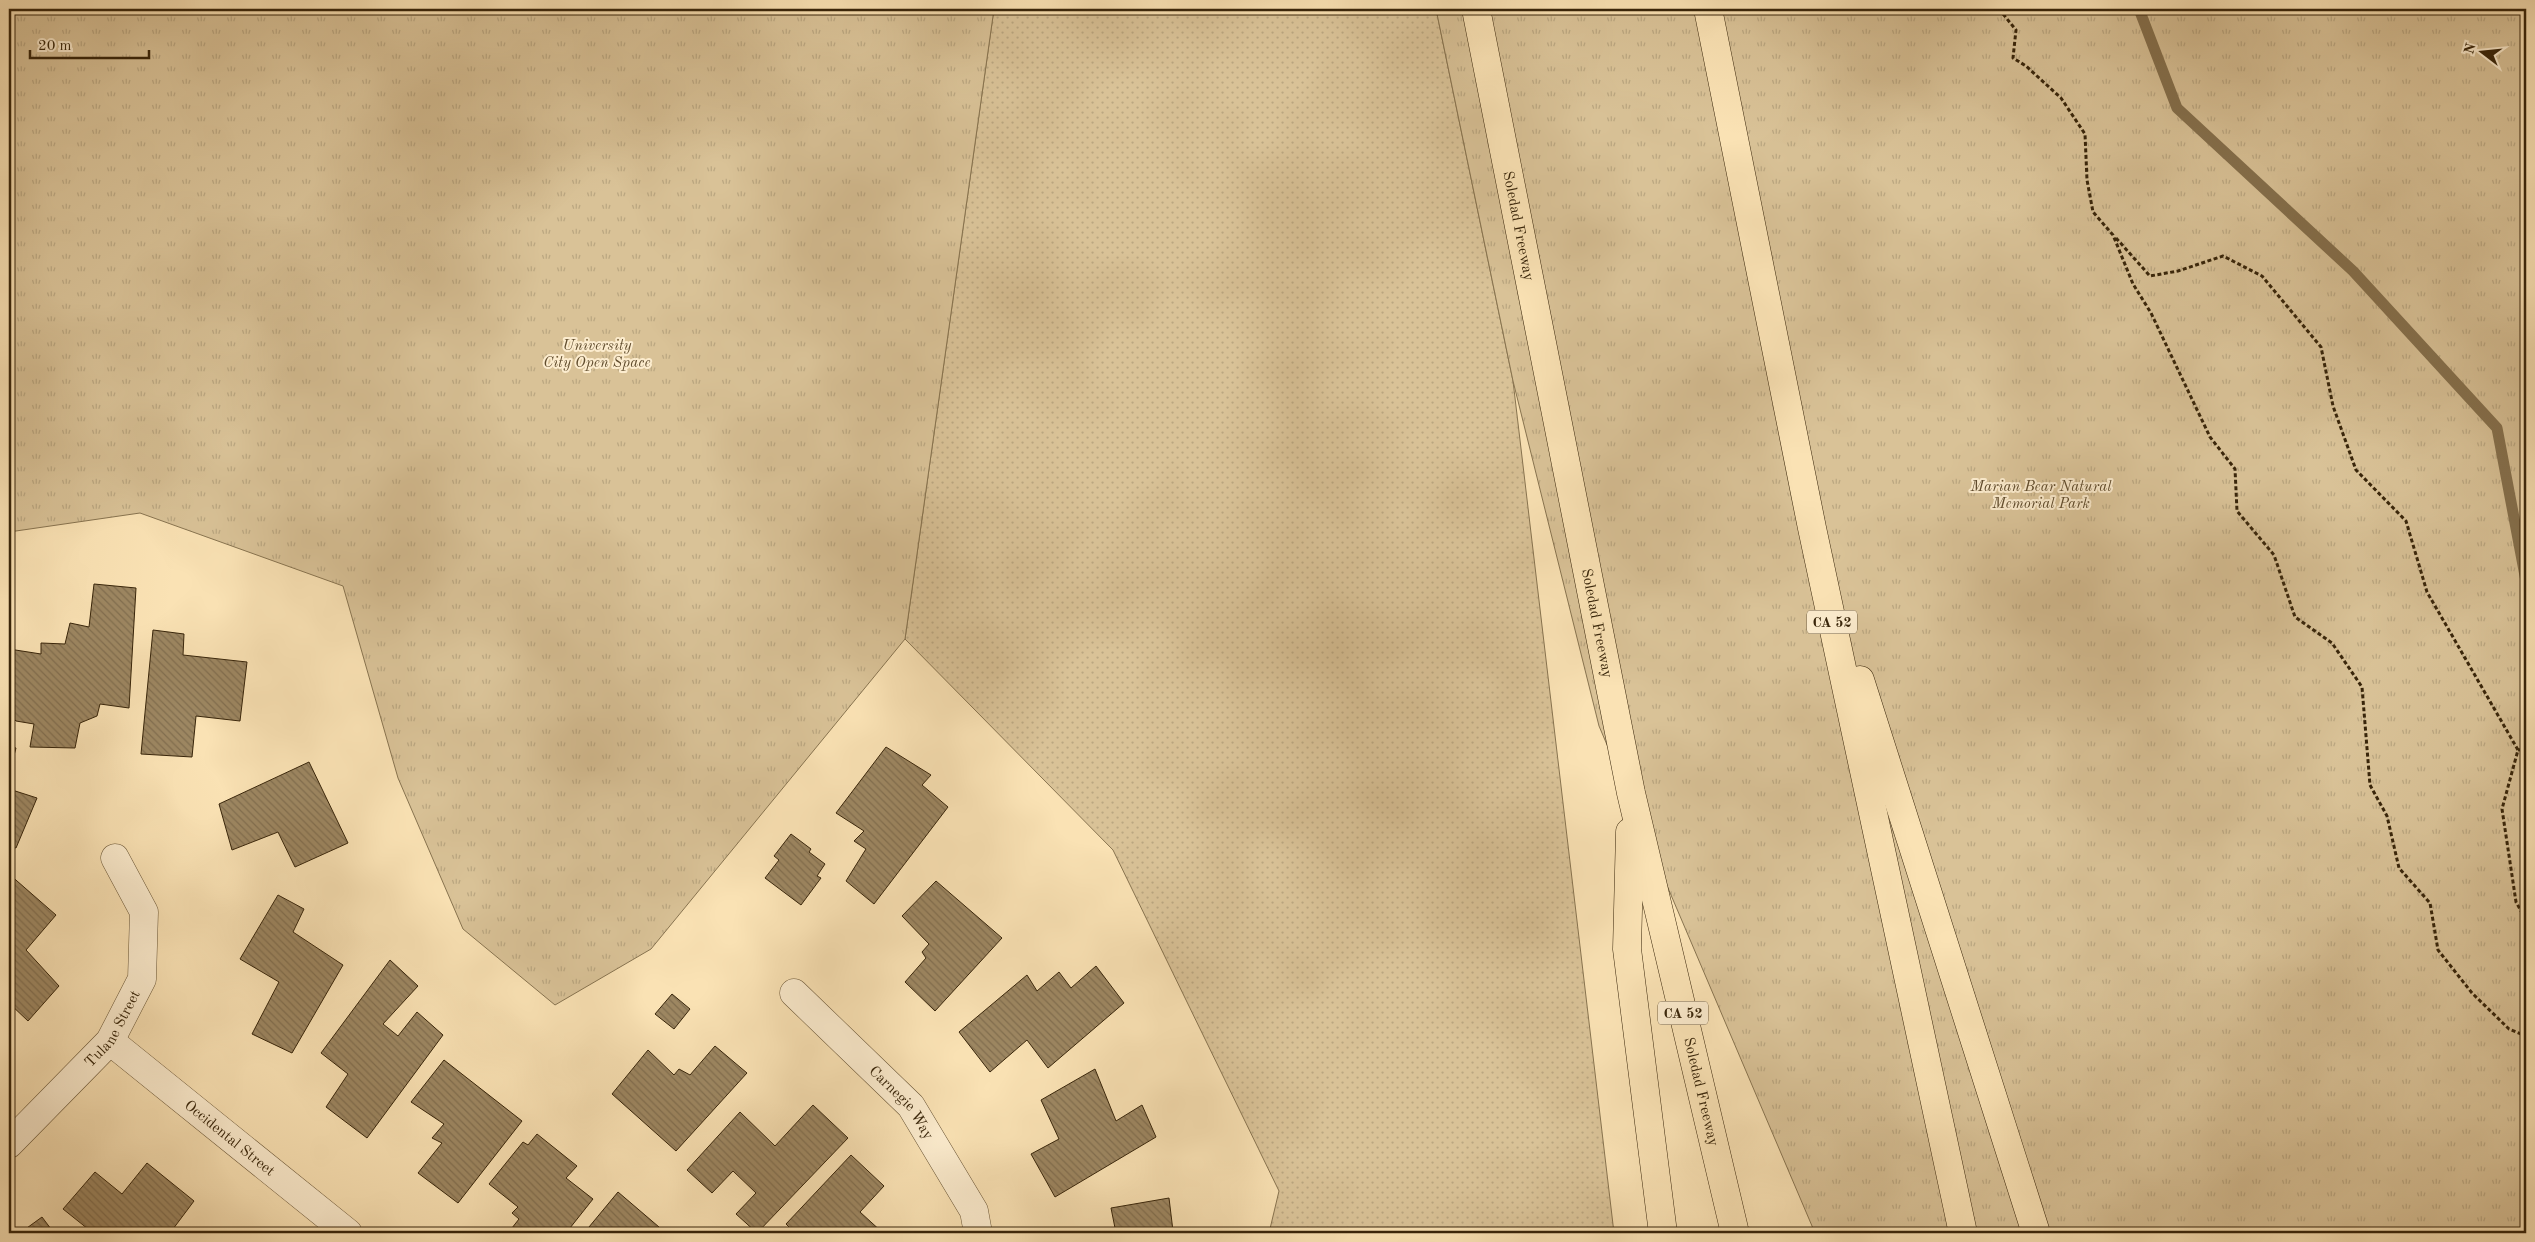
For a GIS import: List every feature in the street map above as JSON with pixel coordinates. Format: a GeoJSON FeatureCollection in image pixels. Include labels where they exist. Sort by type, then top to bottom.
{"type":"FeatureCollection","features":[{"type":"Feature","properties":{"kind":"highway","name":"Soledad Freeway"},"geometry":{"type":"LineString","coordinates":[[1476,9],[1631,794],[1736,1233]]}},
{"type":"Feature","properties":{"kind":"highway","name":"CA 52"},"geometry":{"type":"LineString","coordinates":[[1708,9],[1812,528],[1963,1233]]}},
{"type":"Feature","properties":{"kind":"highway"},"geometry":{"type":"LineString","coordinates":[[1812,528],[2036,1233]]}},
{"type":"Feature","properties":{"kind":"highway"},"geometry":{"type":"LineString","coordinates":[[1631,794],[1627,950],[1663,1233]]}},
{"type":"Feature","properties":{"kind":"street","name":"Tulane Street"},"geometry":{"type":"LineString","coordinates":[[9,1144],[110,1041],[142,979],[144,912],[115,858]]}},
{"type":"Feature","properties":{"kind":"street","name":"Carnegie Way"},"geometry":{"type":"LineString","coordinates":[[794,993],[912,1106],[974,1211],[978,1233]]}},
{"type":"Feature","properties":{"kind":"street","name":"Occidental Street"},"geometry":{"type":"LineString","coordinates":[[110,1041],[348,1233]]}},
{"type":"Feature","properties":{"kind":"path"},"geometry":{"type":"LineString","coordinates":[[1999,9],[2016,30],[2013,58],[2026,66],[2061,98],[2086,134],[2087,180],[2093,212],[2150,276],[2178,271],[2223,256],[2262,276],[2321,347],[2333,406],[2356,470],[2406,521],[2427,592],[2518,750],[2502,810],[2516,902],[2526,920]]}},
{"type":"Feature","properties":{"kind":"path"},"geometry":{"type":"LineString","coordinates":[[2113,235],[2133,284],[2151,313],[2210,437],[2235,469],[2237,511],[2274,555],[2295,617],[2332,643],[2362,687],[2370,785],[2387,816],[2399,868],[2430,903],[2438,950],[2472,993],[2509,1029],[2526,1036]]}},
{"type":"Feature","properties":{"kind":"path"},"geometry":{"type":"LineString","coordinates":[[2518,750],[2526,749]]}},
{"type":"Feature","properties":{"kind":"green space","name":"University City Open Space"},"geometry":{"type":"Polygon","coordinates":[[[9,9],[994,9],[905,639],[651,949],[555,1005],[463,929],[398,778],[343,586],[140,513],[9,532],[9,9]]]}},
{"type":"Feature","properties":{"kind":"green space"},"geometry":{"type":"Polygon","coordinates":[[[994,9],[1436,9],[1513,381],[1614,1233],[1269,1233],[1279,1191],[1113,850],[905,639],[994,9]]]}},
{"type":"Feature","properties":{"kind":"green space","name":"Marian Bear Natural Memorial Park"},"geometry":{"type":"Polygon","coordinates":[[[1436,9],[2526,9],[2526,1233],[1815,1233],[1599,726],[1513,381],[1436,9]]]}},
{"type":"Feature","properties":{"kind":"building"},"geometry":{"type":"Polygon","coordinates":[[[94,584],[136,588],[129,708],[100,704],[97,716],[80,723],[75,748],[30,747],[34,724],[16,721],[9,714],[11,693],[9,693],[9,649],[41,654],[41,643],[65,644],[70,623],[89,627],[94,584]]]}},
{"type":"Feature","properties":{"kind":"building"},"geometry":{"type":"Polygon","coordinates":[[[153,630],[184,634],[183,655],[247,662],[240,721],[196,716],[192,757],[141,754],[153,630]]]}},
{"type":"Feature","properties":{"kind":"building"},"geometry":{"type":"Polygon","coordinates":[[[9,746],[16,748],[9,774],[9,746]]]}},
{"type":"Feature","properties":{"kind":"building"},"geometry":{"type":"Polygon","coordinates":[[[886,747],[931,775],[922,785],[948,807],[874,904],[846,881],[866,849],[854,841],[864,831],[836,813],[886,747]]]}},
{"type":"Feature","properties":{"kind":"building"},"geometry":{"type":"Polygon","coordinates":[[[309,762],[348,843],[295,867],[278,832],[232,850],[219,804],[309,762]]]}},
{"type":"Feature","properties":{"kind":"building"},"geometry":{"type":"Polygon","coordinates":[[[9,789],[37,798],[16,848],[9,846],[9,789]]]}},
{"type":"Feature","properties":{"kind":"building"},"geometry":{"type":"Polygon","coordinates":[[[791,834],[811,849],[809,852],[825,864],[817,876],[821,878],[801,905],[765,878],[779,860],[774,856],[791,834]]]}},
{"type":"Feature","properties":{"kind":"building"},"geometry":{"type":"Polygon","coordinates":[[[9,874],[56,915],[26,950],[59,986],[28,1021],[9,1003],[9,874]]]}},
{"type":"Feature","properties":{"kind":"building"},"geometry":{"type":"Polygon","coordinates":[[[936,881],[1002,938],[935,1011],[905,982],[926,958],[922,952],[929,944],[902,916],[936,881]]]}},
{"type":"Feature","properties":{"kind":"building"},"geometry":{"type":"Polygon","coordinates":[[[278,895],[304,909],[293,932],[343,965],[292,1053],[252,1034],[279,982],[240,959],[278,895]]]}},
{"type":"Feature","properties":{"kind":"building"},"geometry":{"type":"Polygon","coordinates":[[[390,960],[418,986],[383,1024],[398,1036],[417,1012],[443,1035],[367,1138],[326,1107],[348,1074],[321,1053],[390,960]]]}},
{"type":"Feature","properties":{"kind":"building"},"geometry":{"type":"Polygon","coordinates":[[[1096,966],[1124,1003],[1048,1068],[1027,1040],[990,1072],[959,1032],[1027,975],[1037,991],[1059,972],[1071,988],[1096,966]]]}},
{"type":"Feature","properties":{"kind":"building"},"geometry":{"type":"Polygon","coordinates":[[[672,994],[690,1009],[674,1029],[655,1014],[672,994]]]}},
{"type":"Feature","properties":{"kind":"building"},"geometry":{"type":"Polygon","coordinates":[[[715,1046],[747,1073],[676,1151],[612,1094],[648,1050],[674,1075],[679,1069],[690,1075],[715,1046]]]}},
{"type":"Feature","properties":{"kind":"building"},"geometry":{"type":"Polygon","coordinates":[[[444,1060],[522,1121],[458,1203],[418,1173],[442,1143],[432,1138],[444,1124],[411,1102],[444,1060]]]}},
{"type":"Feature","properties":{"kind":"building"},"geometry":{"type":"Polygon","coordinates":[[[1095,1069],[1116,1121],[1142,1105],[1156,1137],[1055,1197],[1031,1154],[1059,1139],[1041,1100],[1095,1069]]]}},
{"type":"Feature","properties":{"kind":"building"},"geometry":{"type":"Polygon","coordinates":[[[813,1105],[848,1138],[757,1233],[736,1214],[756,1193],[733,1171],[712,1193],[687,1170],[740,1112],[775,1146],[813,1105]]]}},
{"type":"Feature","properties":{"kind":"building"},"geometry":{"type":"Polygon","coordinates":[[[537,1134],[577,1166],[566,1178],[593,1199],[566,1233],[508,1233],[519,1219],[512,1213],[518,1207],[489,1184],[523,1142],[528,1145],[537,1134]]]}},
{"type":"Feature","properties":{"kind":"building"},"geometry":{"type":"Polygon","coordinates":[[[851,1155],[884,1186],[860,1212],[883,1233],[783,1233],[789,1227],[786,1224],[851,1155]]]}},
{"type":"Feature","properties":{"kind":"building"},"geometry":{"type":"Polygon","coordinates":[[[147,1163],[194,1201],[170,1233],[93,1233],[63,1209],[95,1172],[122,1194],[147,1163]]]}},
{"type":"Feature","properties":{"kind":"building"},"geometry":{"type":"Polygon","coordinates":[[[618,1192],[659,1227],[653,1233],[584,1233],[618,1192]]]}},
{"type":"Feature","properties":{"kind":"building"},"geometry":{"type":"Polygon","coordinates":[[[1169,1198],[1173,1231],[1198,1231],[1198,1233],[1116,1233],[1111,1208],[1169,1198]]]}},
{"type":"Feature","properties":{"kind":"building"},"geometry":{"type":"Polygon","coordinates":[[[42,1217],[54,1233],[20,1233],[42,1217]]]}},
{"type":"Feature","properties":{"kind":"waterway"},"geometry":{"type":"LineString","coordinates":[[2139,9],[2177,108],[2353,271],[2497,428],[2526,581]]}}]}
